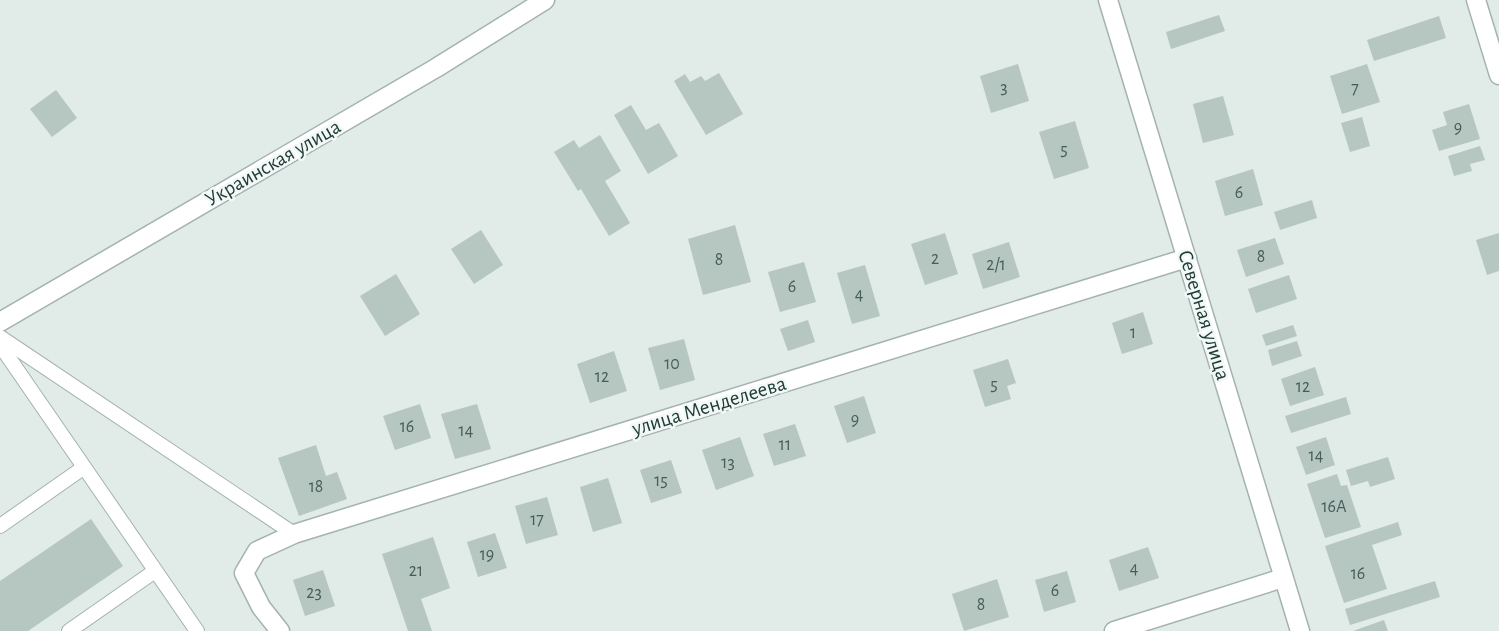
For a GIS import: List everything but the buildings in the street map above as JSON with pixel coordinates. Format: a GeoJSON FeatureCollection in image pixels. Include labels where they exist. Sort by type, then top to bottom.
{"type":"FeatureCollection","features":[{"type":"Feature","properties":{"kind":"street","name":"Украинская улица"},"geometry":{"type":"LineString","coordinates":[[0,322],[436,68],[545,0]]}},
{"type":"Feature","properties":{"kind":"street","name":"Северная улица"},"geometry":{"type":"LineString","coordinates":[[1108,0],[1300,631]]}},
{"type":"Feature","properties":{"kind":"street"},"geometry":{"type":"LineString","coordinates":[[1476,0],[1499,75]]}},
{"type":"Feature","properties":{"kind":"street","name":"улица Менделеева"},"geometry":{"type":"LineString","coordinates":[[280,631],[261,608],[244,573],[257,552],[294,534],[1187,258]]}},
{"type":"Feature","properties":{"kind":"street"},"geometry":{"type":"LineString","coordinates":[[1114,631],[1283,578]]}},
{"type":"Feature","properties":{"kind":"lane"},"geometry":{"type":"LineString","coordinates":[[0,336],[294,534]]}},
{"type":"Feature","properties":{"kind":"lane"},"geometry":{"type":"LineString","coordinates":[[0,345],[197,631]]}},
{"type":"Feature","properties":{"kind":"lane"},"geometry":{"type":"LineString","coordinates":[[0,526],[83,468]]}},
{"type":"Feature","properties":{"kind":"lane"},"geometry":{"type":"LineString","coordinates":[[69,631],[155,571]]}}]}
